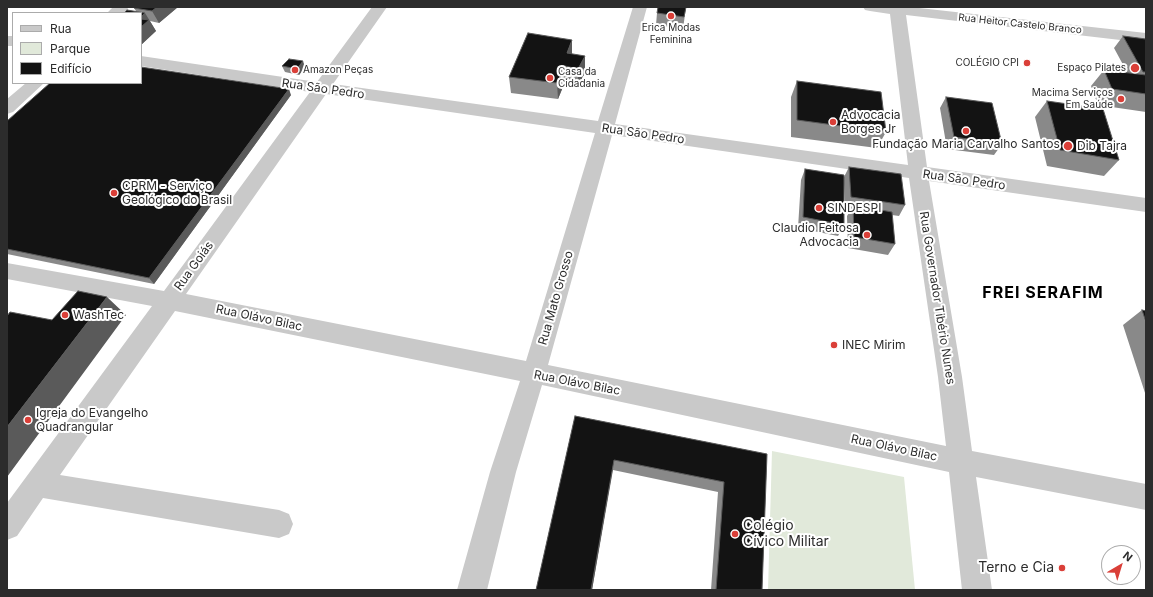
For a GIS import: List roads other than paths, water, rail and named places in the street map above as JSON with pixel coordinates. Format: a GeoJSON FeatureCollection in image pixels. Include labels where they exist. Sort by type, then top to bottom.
{"type":"FeatureCollection","features":[{"type":"Feature","properties":{"kind":"street","name":"Rua Goiás"},"geometry":{"type":"LineString","coordinates":[[7,526],[380,7]]}},
{"type":"Feature","properties":{"kind":"street","name":"Rua Mato Grosso"},"geometry":{"type":"LineString","coordinates":[[472,590],[503,472],[534,374],[640,7]]}},
{"type":"Feature","properties":{"kind":"street","name":"Rua Heitor Castelo Branco"},"geometry":{"type":"LineString","coordinates":[[870,7],[1146,38]]}},
{"type":"Feature","properties":{"kind":"street","name":"Rua Governador Tibério Nunes"},"geometry":{"type":"LineString","coordinates":[[897,9],[918,173],[950,377],[977,590]]}},
{"type":"Feature","properties":{"kind":"street","name":"Rua São Pedro"},"geometry":{"type":"LineString","coordinates":[[142,61],[604,129],[1146,205]]}},
{"type":"Feature","properties":{"kind":"street"},"geometry":{"type":"LineString","coordinates":[[7,108],[35,84]]}},
{"type":"Feature","properties":{"kind":"street","name":"Rua Olávo Bilac"},"geometry":{"type":"LineString","coordinates":[[7,271],[207,307],[961,462],[1146,497]]}},
{"type":"Feature","properties":{"kind":"street"},"geometry":{"type":"LineString","coordinates":[[37,484],[279,524]]}},
{"type":"Feature","properties":{"kind":"place","name":"Erica Modas Feminina"},"geometry":{"type":"Point","coordinates":[671,16]}},
{"type":"Feature","properties":{"kind":"place","name":"COLÉGIO CPI"},"geometry":{"type":"Point","coordinates":[1027,63]}},
{"type":"Feature","properties":{"kind":"place","name":"Espaço Pilates"},"geometry":{"type":"Point","coordinates":[1135,68]}},
{"type":"Feature","properties":{"kind":"place","name":"Amazon Peças"},"geometry":{"type":"Point","coordinates":[295,70]}},
{"type":"Feature","properties":{"kind":"place","name":"Casa da Cidadania"},"geometry":{"type":"Point","coordinates":[550,78]}},
{"type":"Feature","properties":{"kind":"place","name":"Macima Serviços Em Saúde"},"geometry":{"type":"Point","coordinates":[1121,99]}},
{"type":"Feature","properties":{"kind":"place","name":"Advocacia Borges Jr"},"geometry":{"type":"Point","coordinates":[833,122]}},
{"type":"Feature","properties":{"kind":"place","name":"Fundação Maria Carvalho Santos"},"geometry":{"type":"Point","coordinates":[966,131]}},
{"type":"Feature","properties":{"kind":"place","name":"Dib Tajra"},"geometry":{"type":"Point","coordinates":[1068,146]}},
{"type":"Feature","properties":{"kind":"place","name":"CPRM - Serviço Geológico do Brasil"},"geometry":{"type":"Point","coordinates":[114,193]}},
{"type":"Feature","properties":{"kind":"place","name":"SINDESPI"},"geometry":{"type":"Point","coordinates":[819,208]}},
{"type":"Feature","properties":{"kind":"place","name":"Claudio Feitosa Advocacia"},"geometry":{"type":"Point","coordinates":[867,235]}},
{"type":"Feature","properties":{"kind":"place","name":"WashTec"},"geometry":{"type":"Point","coordinates":[65,315]}},
{"type":"Feature","properties":{"kind":"place","name":"INEC Mirim"},"geometry":{"type":"Point","coordinates":[834,345]}},
{"type":"Feature","properties":{"kind":"place","name":"Igreja do Evangelho Quadrangular"},"geometry":{"type":"Point","coordinates":[28,420]}},
{"type":"Feature","properties":{"kind":"place","name":"Colégio Cívico Militar"},"geometry":{"type":"Point","coordinates":[735,534]}},
{"type":"Feature","properties":{"kind":"place","name":"Terno e Cia"},"geometry":{"type":"Point","coordinates":[1062,568]}},
{"type":"Feature","properties":{"kind":"district","name":"FREI SERAFIM"},"geometry":{"type":"Point","coordinates":[1043,293]}}]}
